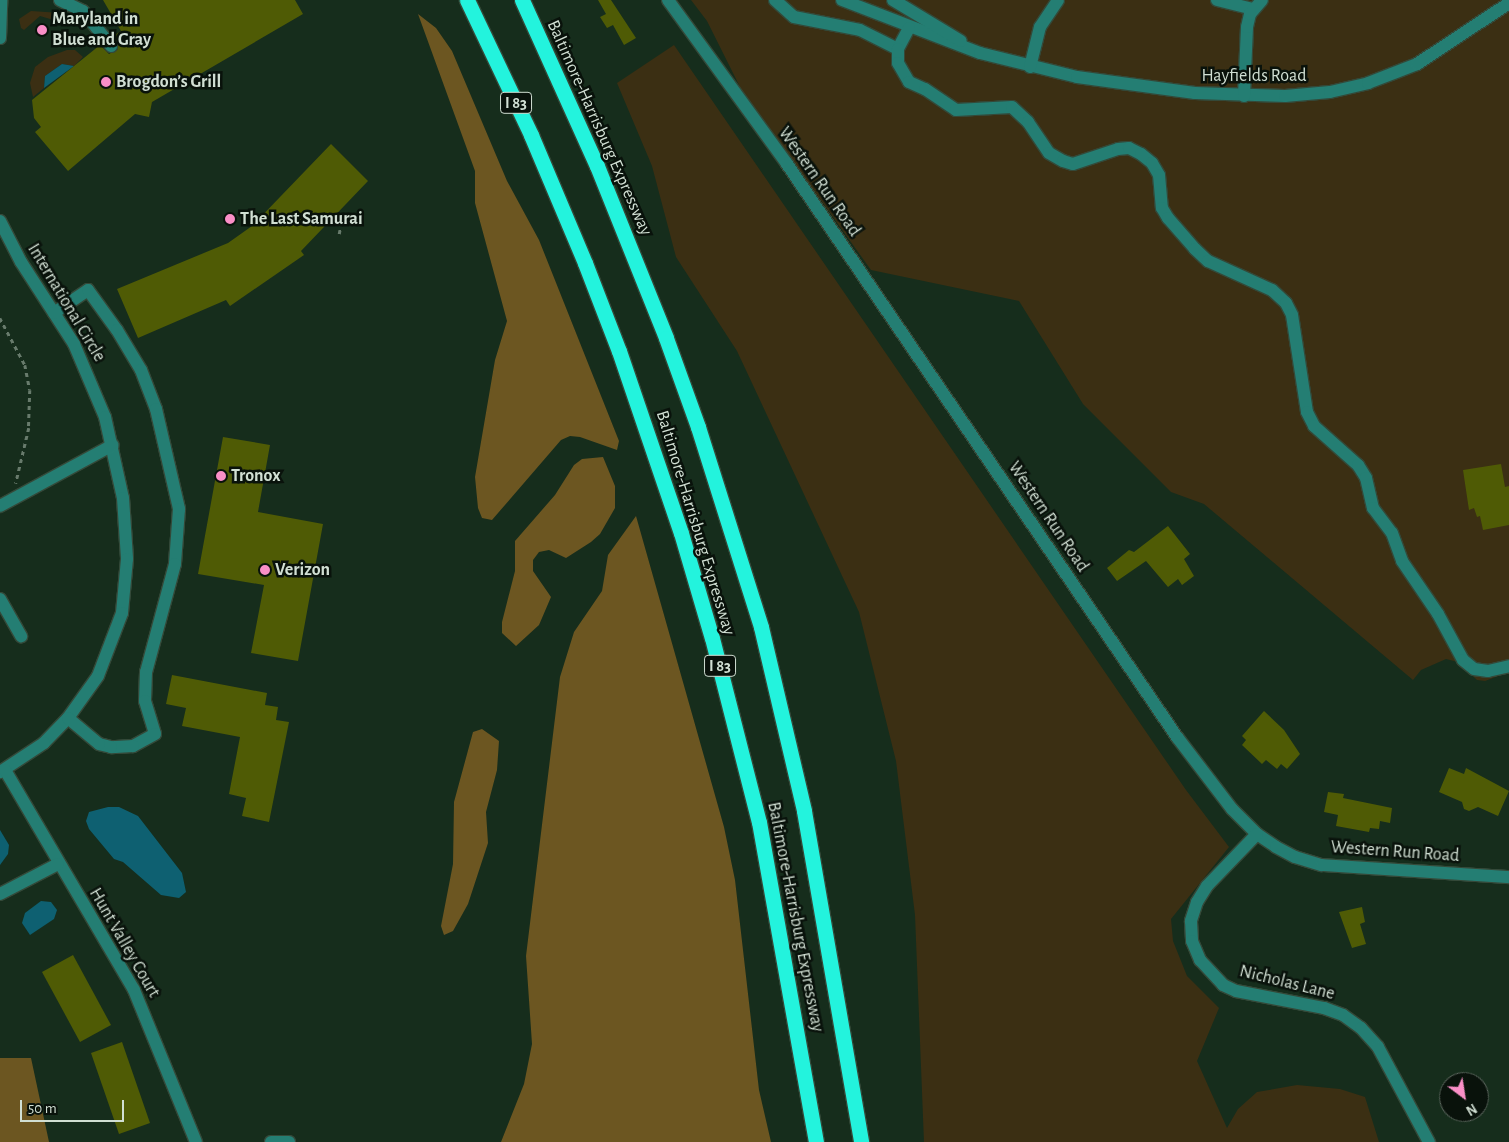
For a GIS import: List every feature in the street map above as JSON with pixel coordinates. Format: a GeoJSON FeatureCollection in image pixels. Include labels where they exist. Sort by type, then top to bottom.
{"type":"FeatureCollection","features":[{"type":"Feature","properties":{"kind":"highway","name":"Baltimore-Harrisburg Expressway"},"geometry":{"type":"LineString","coordinates":[[467,0],[531,136],[585,263],[628,377],[681,532],[712,638],[759,822],[816,1142]]}},
{"type":"Feature","properties":{"kind":"highway","name":"Baltimore-Harrisburg Expressway"},"geometry":{"type":"LineString","coordinates":[[522,0],[639,266],[698,426],[755,609],[788,734],[804,811],[861,1142]]}},
{"type":"Feature","properties":{"kind":"street"},"geometry":{"type":"LineString","coordinates":[[0,38],[1,0]]}},
{"type":"Feature","properties":{"kind":"street"},"geometry":{"type":"LineString","coordinates":[[60,0],[83,11],[111,46]]}},
{"type":"Feature","properties":{"kind":"street","name":"Western Run Road"},"geometry":{"type":"LineString","coordinates":[[668,0],[787,164],[1177,737],[1207,778],[1257,834],[1295,857],[1322,865],[1509,877]]}},
{"type":"Feature","properties":{"kind":"street"},"geometry":{"type":"LineString","coordinates":[[775,0],[794,17],[860,30],[898,49]]}},
{"type":"Feature","properties":{"kind":"street","name":"Hayfields Road"},"geometry":{"type":"LineString","coordinates":[[842,0],[909,28],[980,53],[1030,67],[1143,87],[1244,96],[1330,92],[1368,83],[1417,64],[1509,3]]}},
{"type":"Feature","properties":{"kind":"street","name":"Hayfields Road"},"geometry":{"type":"LineString","coordinates":[[894,0],[980,53]]}},
{"type":"Feature","properties":{"kind":"street"},"geometry":{"type":"LineString","coordinates":[[1030,67],[1040,27],[1058,0]]}},
{"type":"Feature","properties":{"kind":"street"},"geometry":{"type":"LineString","coordinates":[[1217,0],[1258,5],[1247,27],[1244,96]]}},
{"type":"Feature","properties":{"kind":"street"},"geometry":{"type":"LineString","coordinates":[[909,28],[898,49],[898,63],[909,82],[925,89],[956,110],[1012,107],[1028,122],[1049,153],[1063,161],[1073,164],[1108,150],[1129,148],[1152,163],[1158,175],[1162,208],[1195,249],[1208,261],[1272,290],[1286,303],[1292,316],[1307,412],[1314,426],[1358,465],[1366,478],[1373,508],[1392,533],[1402,562],[1438,614],[1463,660],[1474,669],[1488,670],[1509,666]]}},
{"type":"Feature","properties":{"kind":"street","name":"International Circle"},"geometry":{"type":"LineString","coordinates":[[0,221],[21,262],[86,367],[113,445],[123,498],[126,587],[122,613],[107,656],[85,696],[68,718],[44,743],[2,771]]}},
{"type":"Feature","properties":{"kind":"street"},"geometry":{"type":"LineString","coordinates":[[54,313],[88,290],[117,330],[141,370],[156,408],[179,509],[175,564],[146,672],[146,701],[155,734],[133,746],[111,747],[99,744],[68,718]]}},
{"type":"Feature","properties":{"kind":"street"},"geometry":{"type":"LineString","coordinates":[[0,506],[113,445]]}},
{"type":"Feature","properties":{"kind":"street"},"geometry":{"type":"LineString","coordinates":[[0,599],[21,636]]}},
{"type":"Feature","properties":{"kind":"street","name":"Hunt Valley Court"},"geometry":{"type":"LineString","coordinates":[[2,771],[134,990],[196,1142]]}},
{"type":"Feature","properties":{"kind":"street","name":"Nicholas Lane"},"geometry":{"type":"LineString","coordinates":[[1257,834],[1208,886],[1197,902],[1191,921],[1192,941],[1200,960],[1210,974],[1229,988],[1324,1008],[1343,1015],[1361,1028],[1378,1047],[1429,1142]]}},
{"type":"Feature","properties":{"kind":"street"},"geometry":{"type":"LineString","coordinates":[[0,894],[58,864]]}},
{"type":"Feature","properties":{"kind":"street"},"geometry":{"type":"LineString","coordinates":[[271,1142],[289,1142]]}},
{"type":"Feature","properties":{"kind":"path"},"geometry":{"type":"LineString","coordinates":[[339,234],[340,230]]}},
{"type":"Feature","properties":{"kind":"path"},"geometry":{"type":"LineString","coordinates":[[0,318],[24,366],[30,390],[29,428],[16,478],[15,498]]}},
{"type":"Feature","properties":{"kind":"shaded area"},"geometry":{"type":"Polygon","coordinates":[[[691,0],[1509,0],[1509,672],[1485,681],[1477,680],[1458,662],[1446,659],[1421,670],[1413,680],[1204,504],[1171,492],[1083,404],[1019,301],[871,270],[741,89],[707,21],[691,0]]]}},
{"type":"Feature","properties":{"kind":"shaded area"},"geometry":{"type":"Polygon","coordinates":[[[31,11],[61,13],[64,16],[57,21],[40,16],[24,30],[21,28],[19,19],[31,11]]]}},
{"type":"Feature","properties":{"kind":"shaded area"},"geometry":{"type":"Polygon","coordinates":[[[418,14],[436,28],[452,51],[507,181],[539,240],[619,441],[617,450],[580,437],[570,436],[561,440],[492,520],[482,518],[478,508],[475,477],[495,360],[507,321],[475,203],[475,171],[418,14]]]}},
{"type":"Feature","properties":{"kind":"shaded area"},"geometry":{"type":"Polygon","coordinates":[[[674,45],[1186,790],[1229,847],[1171,919],[1173,941],[1187,976],[1219,1008],[1197,1061],[1227,1128],[1238,1109],[1257,1092],[1297,1085],[1340,1089],[1365,1097],[1379,1142],[924,1142],[915,915],[896,761],[859,612],[737,351],[676,257],[652,166],[617,83],[674,45]]]}},
{"type":"Feature","properties":{"kind":"shaded area"},"geometry":{"type":"Polygon","coordinates":[[[67,50],[75,50],[83,57],[74,66],[62,64],[45,76],[44,88],[33,97],[30,83],[35,67],[48,57],[67,50]]]}},
{"type":"Feature","properties":{"kind":"shaded area"},"geometry":{"type":"Polygon","coordinates":[[[603,457],[615,486],[615,508],[600,534],[566,558],[549,550],[539,552],[533,560],[533,571],[551,597],[539,625],[516,646],[502,633],[502,622],[515,571],[515,541],[555,495],[574,465],[582,459],[603,457]]]}},
{"type":"Feature","properties":{"kind":"shaded area"},"geometry":{"type":"Polygon","coordinates":[[[636,516],[724,827],[735,880],[759,1090],[771,1142],[501,1142],[524,1084],[532,1044],[526,956],[560,677],[574,632],[602,591],[608,555],[636,516]]]}},
{"type":"Feature","properties":{"kind":"shaded area"},"geometry":{"type":"Polygon","coordinates":[[[482,729],[499,741],[497,770],[486,812],[488,843],[468,904],[453,931],[444,935],[441,926],[453,864],[454,802],[473,732],[482,729]]]}},
{"type":"Feature","properties":{"kind":"shaded area"},"geometry":{"type":"Polygon","coordinates":[[[0,1058],[31,1058],[49,1142],[0,1142],[0,1058]]]}},
{"type":"Feature","properties":{"kind":"water"},"geometry":{"type":"Polygon","coordinates":[[[62,64],[74,66],[44,88],[45,76],[62,64]]]}},
{"type":"Feature","properties":{"kind":"water"},"geometry":{"type":"Polygon","coordinates":[[[108,807],[119,807],[138,816],[182,873],[186,892],[179,898],[161,895],[123,862],[114,859],[89,829],[86,821],[89,812],[108,807]]]}},
{"type":"Feature","properties":{"kind":"water"},"geometry":{"type":"Polygon","coordinates":[[[0,830],[9,845],[8,854],[0,865],[0,830]]]}},
{"type":"Feature","properties":{"kind":"water"},"geometry":{"type":"Polygon","coordinates":[[[41,901],[51,902],[57,910],[54,919],[30,935],[22,923],[25,913],[41,901]]]}},
{"type":"Feature","properties":{"kind":"building"},"geometry":{"type":"Polygon","coordinates":[[[103,0],[295,0],[303,14],[152,102],[149,117],[135,114],[68,171],[35,132],[41,127],[34,118],[32,100],[100,45],[109,54],[118,49],[113,36],[121,31],[103,0]]]}},
{"type":"Feature","properties":{"kind":"building"},"geometry":{"type":"Polygon","coordinates":[[[598,0],[611,0],[636,38],[624,45],[613,25],[607,28],[600,17],[606,14],[598,0]]]}},
{"type":"Feature","properties":{"kind":"building"},"geometry":{"type":"Polygon","coordinates":[[[331,144],[368,181],[301,251],[304,255],[230,306],[226,300],[138,338],[117,289],[228,243],[252,226],[331,144]]]}},
{"type":"Feature","properties":{"kind":"building"},"geometry":{"type":"Polygon","coordinates":[[[223,437],[270,445],[258,512],[323,524],[298,661],[251,653],[264,585],[198,574],[223,437]]]}},
{"type":"Feature","properties":{"kind":"building"},"geometry":{"type":"Polygon","coordinates":[[[1501,464],[1505,487],[1509,486],[1509,525],[1483,530],[1480,516],[1477,517],[1474,508],[1469,510],[1463,470],[1501,464]]]}},
{"type":"Feature","properties":{"kind":"building"},"geometry":{"type":"Polygon","coordinates":[[[1168,526],[1190,554],[1184,559],[1194,576],[1182,585],[1178,579],[1168,587],[1146,561],[1117,581],[1107,568],[1129,550],[1134,552],[1168,526]]]}},
{"type":"Feature","properties":{"kind":"building"},"geometry":{"type":"Polygon","coordinates":[[[172,675],[267,693],[265,705],[278,707],[276,720],[289,722],[269,822],[242,816],[246,798],[229,794],[240,737],[182,726],[186,708],[166,704],[172,675]]]}},
{"type":"Feature","properties":{"kind":"building"},"geometry":{"type":"Polygon","coordinates":[[[1264,711],[1284,730],[1300,754],[1287,769],[1281,764],[1277,769],[1266,760],[1262,764],[1242,745],[1246,740],[1242,736],[1264,711]]]}},
{"type":"Feature","properties":{"kind":"building"},"geometry":{"type":"Polygon","coordinates":[[[1449,768],[1464,774],[1466,768],[1509,791],[1498,816],[1478,807],[1469,811],[1464,809],[1462,802],[1439,792],[1449,768]]]}},
{"type":"Feature","properties":{"kind":"building"},"geometry":{"type":"Polygon","coordinates":[[[1328,792],[1344,794],[1343,798],[1392,808],[1390,823],[1380,821],[1379,829],[1370,828],[1369,832],[1336,826],[1338,815],[1324,812],[1328,792]]]}},
{"type":"Feature","properties":{"kind":"building"},"geometry":{"type":"Polygon","coordinates":[[[1362,907],[1365,922],[1360,924],[1366,944],[1352,948],[1339,912],[1362,907]]]}},
{"type":"Feature","properties":{"kind":"building"},"geometry":{"type":"Polygon","coordinates":[[[73,955],[111,1025],[80,1042],[42,972],[73,955]]]}},
{"type":"Feature","properties":{"kind":"building"},"geometry":{"type":"Polygon","coordinates":[[[122,1042],[150,1123],[119,1134],[91,1053],[122,1042]]]}},
{"type":"Feature","properties":{"kind":"place","name":"Maryland in Blue and Gray"},"geometry":{"type":"Point","coordinates":[42,30]}},
{"type":"Feature","properties":{"kind":"place","name":"Brogdon’s Grill"},"geometry":{"type":"Point","coordinates":[106,82]}},
{"type":"Feature","properties":{"kind":"place","name":"The Last Samurai"},"geometry":{"type":"Point","coordinates":[230,219]}},
{"type":"Feature","properties":{"kind":"place","name":"Tronox"},"geometry":{"type":"Point","coordinates":[221,476]}},
{"type":"Feature","properties":{"kind":"place","name":"Verizon"},"geometry":{"type":"Point","coordinates":[265,570]}}]}
